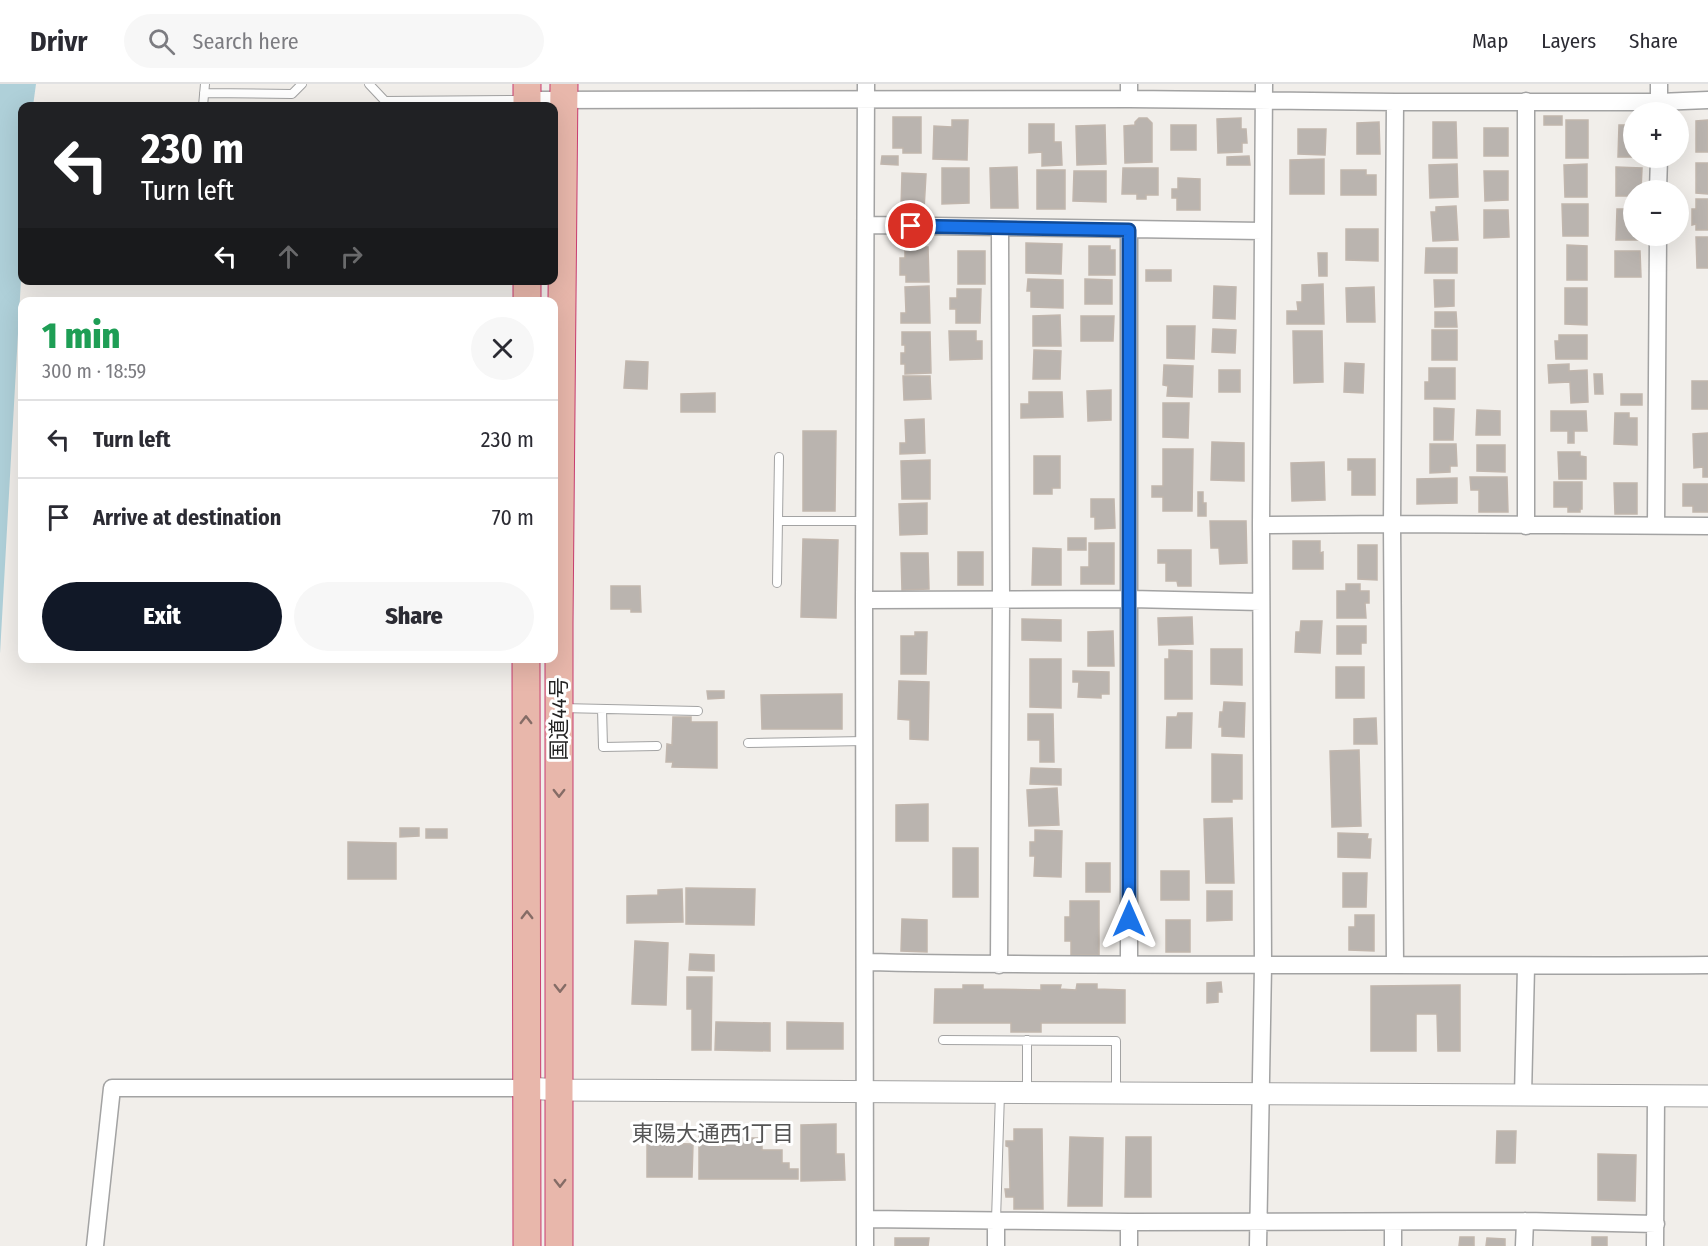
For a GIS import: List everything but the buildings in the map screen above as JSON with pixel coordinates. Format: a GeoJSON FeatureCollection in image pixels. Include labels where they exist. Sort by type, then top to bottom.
{"type":"FeatureCollection","features":[{"type":"Feature","properties":{"kind":"highway","name":"国道44号"},"geometry":{"type":"LineString","coordinates":[[560,1246],[559,708],[564,92]]}},
{"type":"Feature","properties":{"kind":"highway","name":"国道44号"},"geometry":{"type":"LineString","coordinates":[[526,663],[527,1246]]}},
{"type":"Feature","properties":{"kind":"street"},"geometry":{"type":"LineString","coordinates":[[1659,84],[1659,102]]}},
{"type":"Feature","properties":{"kind":"street"},"geometry":{"type":"LineString","coordinates":[[527,97],[564,92],[1264,92],[1395,102],[1526,101],[1623,105]]}},
{"type":"Feature","properties":{"kind":"street"},"geometry":{"type":"LineString","coordinates":[[866,92],[864,600],[866,1246]]}},
{"type":"Feature","properties":{"kind":"street"},"geometry":{"type":"LineString","coordinates":[[1258,1246],[1263,966],[1261,525],[1264,92]]}},
{"type":"Feature","properties":{"kind":"street"},"geometry":{"type":"LineString","coordinates":[[1689,103],[1708,100]]}},
{"type":"Feature","properties":{"kind":"street"},"geometry":{"type":"LineString","coordinates":[[1526,101],[1526,526]]}},
{"type":"Feature","properties":{"kind":"street"},"geometry":{"type":"LineString","coordinates":[[1395,102],[1392,524],[1395,964]]}},
{"type":"Feature","properties":{"kind":"street"},"geometry":{"type":"LineString","coordinates":[[866,225],[1262,231]]}},
{"type":"Feature","properties":{"kind":"street"},"geometry":{"type":"LineString","coordinates":[[999,965],[1000,227]]}},
{"type":"Feature","properties":{"kind":"street"},"geometry":{"type":"LineString","coordinates":[[1129,230],[1131,599],[1129,964]]}},
{"type":"Feature","properties":{"kind":"street"},"geometry":{"type":"LineString","coordinates":[[1656,525],[1658,246]]}},
{"type":"Feature","properties":{"kind":"street"},"geometry":{"type":"LineString","coordinates":[[1261,525],[1708,525]]}},
{"type":"Feature","properties":{"kind":"street"},"geometry":{"type":"LineString","coordinates":[[864,600],[1131,599],[1261,602]]}},
{"type":"Feature","properties":{"kind":"street"},"geometry":{"type":"LineString","coordinates":[[865,962],[1263,966],[1395,964],[1526,967],[1708,965]]}},
{"type":"Feature","properties":{"kind":"street"},"geometry":{"type":"LineString","coordinates":[[1522,1096],[1526,967]]}},
{"type":"Feature","properties":{"kind":"street"},"geometry":{"type":"LineString","coordinates":[[95,1246],[112,1088],[527,1088],[1708,1096]]}},
{"type":"Feature","properties":{"kind":"street"},"geometry":{"type":"LineString","coordinates":[[1655,1246],[1656,1096]]}},
{"type":"Feature","properties":{"kind":"street"},"geometry":{"type":"LineString","coordinates":[[866,1219],[1129,1222],[1525,1221],[1656,1224]]}},
{"type":"Feature","properties":{"kind":"street"},"geometry":{"type":"LineString","coordinates":[[996,1220],[996,1246]]}},
{"type":"Feature","properties":{"kind":"street"},"geometry":{"type":"LineString","coordinates":[[1524,1246],[1525,1221]]}},
{"type":"Feature","properties":{"kind":"street"},"geometry":{"type":"LineString","coordinates":[[1129,1222],[1129,1246]]}},
{"type":"Feature","properties":{"kind":"street"},"geometry":{"type":"LineString","coordinates":[[1393,1222],[1393,1246]]}},
{"type":"Feature","properties":{"kind":"lane"},"geometry":{"type":"LineString","coordinates":[[205,89],[292,94],[302,84]]}},
{"type":"Feature","properties":{"kind":"lane"},"geometry":{"type":"LineString","coordinates":[[369,84],[385,101],[527,97]]}},
{"type":"Feature","properties":{"kind":"lane"},"geometry":{"type":"LineString","coordinates":[[777,584],[779,457]]}},
{"type":"Feature","properties":{"kind":"lane"},"geometry":{"type":"LineString","coordinates":[[778,521],[865,521]]}},
{"type":"Feature","properties":{"kind":"lane"},"geometry":{"type":"LineString","coordinates":[[559,708],[699,711]]}},
{"type":"Feature","properties":{"kind":"lane"},"geometry":{"type":"LineString","coordinates":[[602,709],[603,747],[657,746]]}},
{"type":"Feature","properties":{"kind":"lane"},"geometry":{"type":"LineString","coordinates":[[748,743],[865,741]]}},
{"type":"Feature","properties":{"kind":"lane"},"geometry":{"type":"LineString","coordinates":[[943,1040],[1116,1041],[1116,1092]]}},
{"type":"Feature","properties":{"kind":"lane"},"geometry":{"type":"LineString","coordinates":[[1027,1040],[1027,1092]]}},
{"type":"Feature","properties":{"kind":"lane"},"geometry":{"type":"LineString","coordinates":[[996,1220],[1000,1092]]}},
{"type":"Feature","properties":{"kind":"water"},"geometry":{"type":"Polygon","coordinates":[[[0,84],[36,84],[34,102],[18,102],[18,285],[21,285],[20,297],[18,297],[18,333],[0,654],[0,84]]]}},
{"type":"Feature","properties":{"kind":"district","name":"東陽大通西1丁目"},"geometry":{"type":"Point","coordinates":[713,1133]}},
{"type":"Feature","properties":{"kind":"route"},"geometry":{"type":"LineString","coordinates":[[911,226],[1129,230],[1131,576],[1129,919]]}}]}
